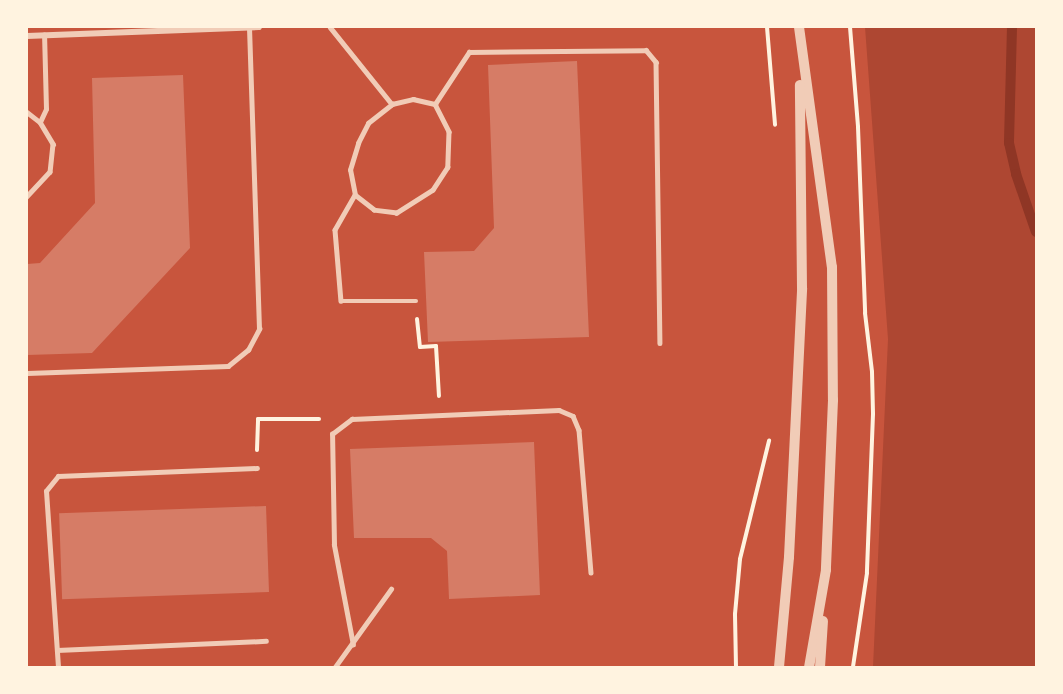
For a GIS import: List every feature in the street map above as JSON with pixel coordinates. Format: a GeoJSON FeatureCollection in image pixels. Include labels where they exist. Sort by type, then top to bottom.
{"type":"FeatureCollection","features":[{"type":"Feature","properties":{"kind":"street"},"geometry":{"type":"LineString","coordinates":[[27,36],[148,29],[259,27]]}},
{"type":"Feature","properties":{"kind":"street"},"geometry":{"type":"LineString","coordinates":[[779,667],[789,558],[802,288],[799,27]]}},
{"type":"Feature","properties":{"kind":"street"},"geometry":{"type":"LineString","coordinates":[[800,46],[832,267],[833,400],[820,667]]}},
{"type":"Feature","properties":{"kind":"street"},"geometry":{"type":"LineString","coordinates":[[809,667],[826,570]]}},
{"type":"Feature","properties":{"kind":"lane"},"geometry":{"type":"LineString","coordinates":[[27,373],[228,366],[248,351],[259,329],[249,27]]}},
{"type":"Feature","properties":{"kind":"lane"},"geometry":{"type":"LineString","coordinates":[[330,27],[392,104]]}},
{"type":"Feature","properties":{"kind":"lane"},"geometry":{"type":"LineString","coordinates":[[40,122],[46,110],[44,35]]}},
{"type":"Feature","properties":{"kind":"lane"},"geometry":{"type":"LineString","coordinates":[[435,104],[469,52],[646,50],[656,62],[660,343]]}},
{"type":"Feature","properties":{"kind":"lane"},"geometry":{"type":"LineString","coordinates":[[413,99],[435,104],[449,132],[448,167],[433,190],[398,213],[374,210],[355,195],[350,170],[358,143],[368,123],[392,104],[413,99]]}},
{"type":"Feature","properties":{"kind":"lane"},"geometry":{"type":"LineString","coordinates":[[27,112],[40,122],[53,144],[50,172],[27,197]]}},
{"type":"Feature","properties":{"kind":"lane"},"geometry":{"type":"LineString","coordinates":[[355,195],[335,230],[341,301],[416,301]]}},
{"type":"Feature","properties":{"kind":"lane"},"geometry":{"type":"LineString","coordinates":[[353,645],[334,545],[332,434],[352,419],[559,410],[573,416],[579,430],[591,572]]}},
{"type":"Feature","properties":{"kind":"lane"},"geometry":{"type":"LineString","coordinates":[[58,667],[46,491],[58,476],[257,468]]}},
{"type":"Feature","properties":{"kind":"lane"},"geometry":{"type":"LineString","coordinates":[[335,667],[391,589]]}},
{"type":"Feature","properties":{"kind":"lane"},"geometry":{"type":"LineString","coordinates":[[57,650],[266,641]]}},
{"type":"Feature","properties":{"kind":"path"},"geometry":{"type":"LineString","coordinates":[[767,27],[776,132]]}},
{"type":"Feature","properties":{"kind":"path"},"geometry":{"type":"LineString","coordinates":[[849,27],[858,127],[865,313],[872,372],[873,414],[867,573],[854,667]]}},
{"type":"Feature","properties":{"kind":"path"},"geometry":{"type":"LineString","coordinates":[[416,301],[420,347],[436,346],[440,415]]}},
{"type":"Feature","properties":{"kind":"path"},"geometry":{"type":"LineString","coordinates":[[257,468],[258,419],[318,419]]}},
{"type":"Feature","properties":{"kind":"path"},"geometry":{"type":"LineString","coordinates":[[735,667],[740,560],[771,434]]}},
{"type":"Feature","properties":{"kind":"shaded area"},"geometry":{"type":"Polygon","coordinates":[[[865,27],[1036,27],[1036,667],[873,667],[888,339],[865,27]]]}},
{"type":"Feature","properties":{"kind":"building"},"geometry":{"type":"Polygon","coordinates":[[[577,61],[589,337],[428,342],[424,252],[474,251],[494,228],[488,65],[577,61]]]}},
{"type":"Feature","properties":{"kind":"building"},"geometry":{"type":"Polygon","coordinates":[[[183,75],[190,248],[92,353],[27,355],[27,264],[40,263],[95,203],[92,78],[183,75]]]}},
{"type":"Feature","properties":{"kind":"building"},"geometry":{"type":"Polygon","coordinates":[[[534,442],[540,595],[449,599],[447,551],[431,538],[354,538],[350,449],[534,442]]]}},
{"type":"Feature","properties":{"kind":"building"},"geometry":{"type":"Polygon","coordinates":[[[266,506],[269,592],[62,599],[59,513],[266,506]]]}},
{"type":"Feature","properties":{"kind":"waterway"},"geometry":{"type":"LineString","coordinates":[[1012,27],[1009,143],[1016,174],[1036,232]]}}]}
